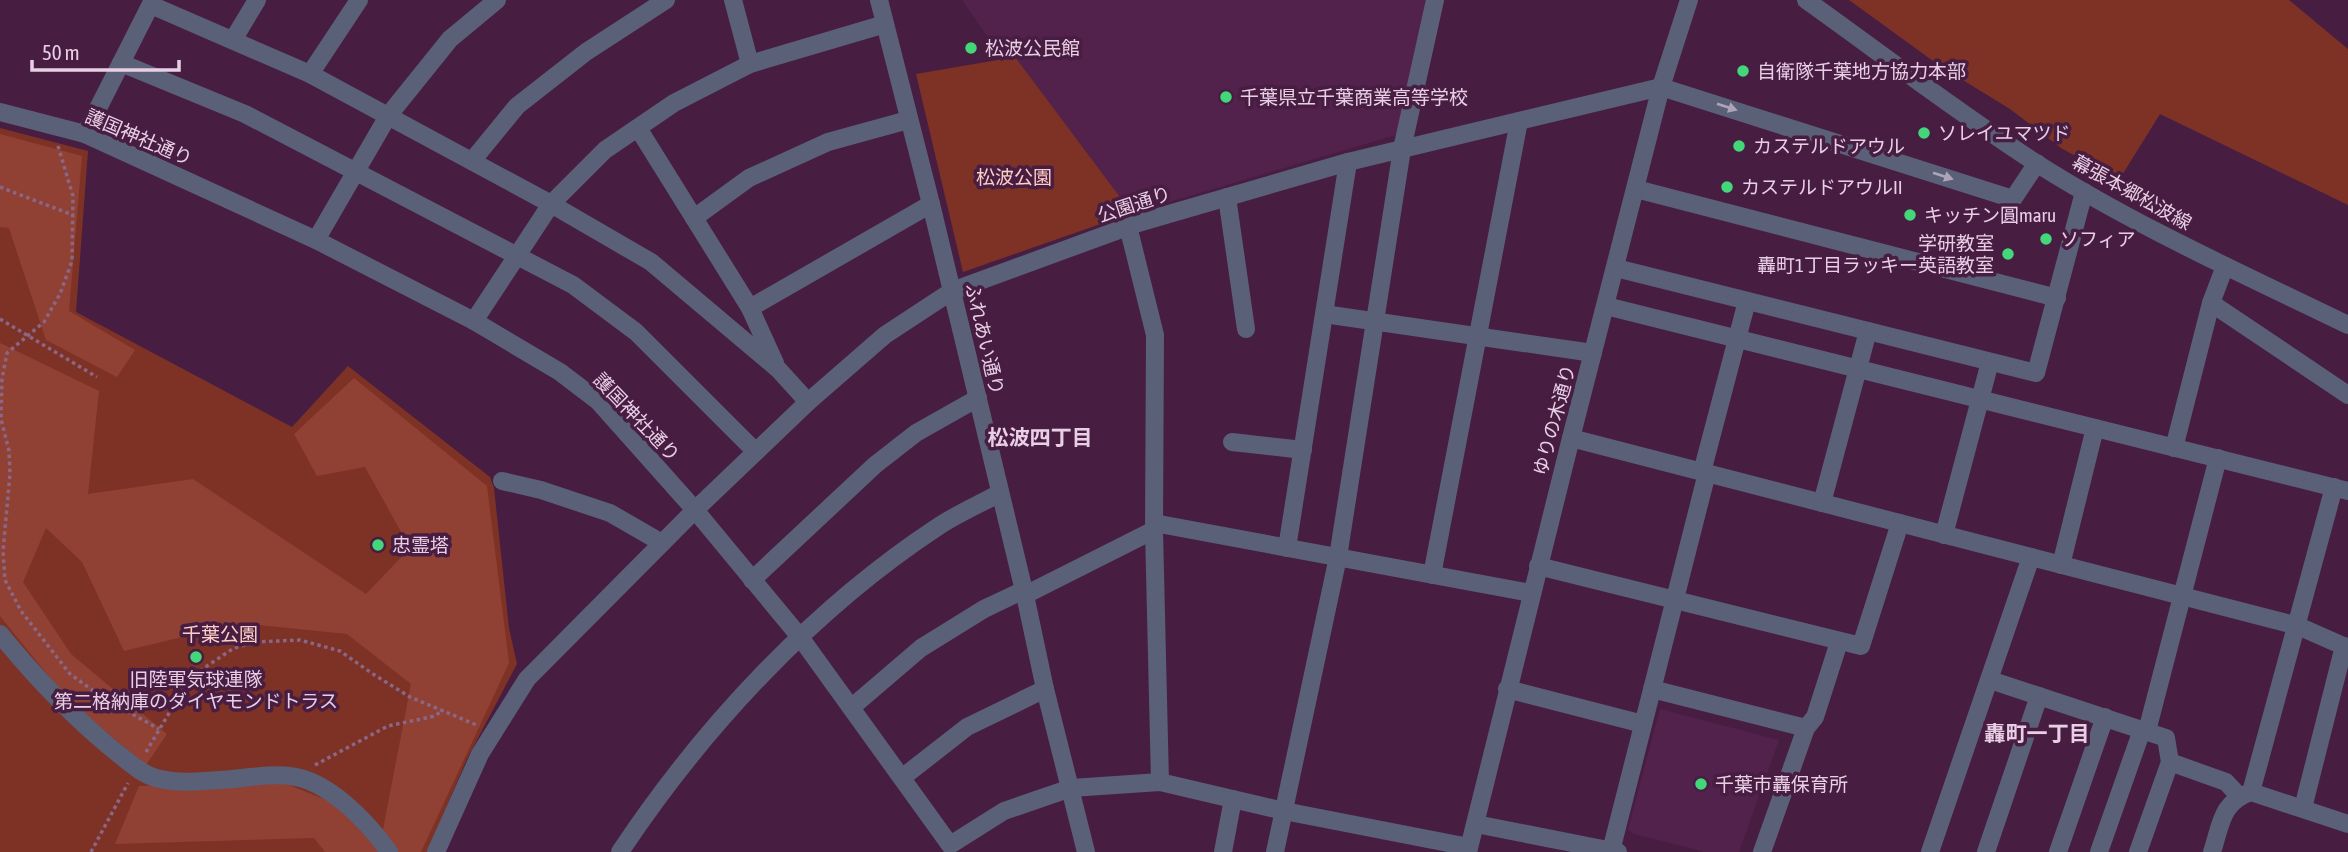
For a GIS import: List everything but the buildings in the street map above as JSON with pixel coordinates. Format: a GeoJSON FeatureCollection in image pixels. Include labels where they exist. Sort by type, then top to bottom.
{"type":"FeatureCollection","features":[{"type":"Feature","properties":{"kind":"street"},"geometry":{"type":"LineString","coordinates":[[233,40],[257,0]]}},
{"type":"Feature","properties":{"kind":"street"},"geometry":{"type":"LineString","coordinates":[[310,74],[359,0]]}},
{"type":"Feature","properties":{"kind":"street"},"geometry":{"type":"LineString","coordinates":[[316,240],[388,116],[450,39],[497,0]]}},
{"type":"Feature","properties":{"kind":"street"},"geometry":{"type":"LineString","coordinates":[[472,161],[517,106],[586,52],[666,0]]}},
{"type":"Feature","properties":{"kind":"street"},"geometry":{"type":"LineString","coordinates":[[733,0],[750,64]]}},
{"type":"Feature","properties":{"kind":"street","name":"ふれあい通り"},"geometry":{"type":"LineString","coordinates":[[879,0],[931,204],[1086,852]]}},
{"type":"Feature","properties":{"kind":"street"},"geometry":{"type":"LineString","coordinates":[[1275,852],[1338,557],[1402,149],[1434,0]]}},
{"type":"Feature","properties":{"kind":"street","name":"ゆりの木通り"},"geometry":{"type":"LineString","coordinates":[[1468,849],[1661,87],[1689,0]]}},
{"type":"Feature","properties":{"kind":"street","name":"幕張本郷松波線"},"geometry":{"type":"LineString","coordinates":[[1806,0],[1943,99],[2036,163],[2084,192],[2225,266],[2348,324]]}},
{"type":"Feature","properties":{"kind":"street"},"geometry":{"type":"LineString","coordinates":[[85,134],[152,3],[310,74],[551,204],[651,262],[778,369],[808,402]]}},
{"type":"Feature","properties":{"kind":"street"},"geometry":{"type":"LineString","coordinates":[[474,321],[551,204],[605,150],[674,103],[750,64],[885,24]]}},
{"type":"Feature","properties":{"kind":"street"},"geometry":{"type":"LineString","coordinates":[[121,63],[245,114],[573,285],[636,331],[756,452]]}},
{"type":"Feature","properties":{"kind":"street"},"geometry":{"type":"LineString","coordinates":[[1661,87],[2013,199],[2036,163]]}},
{"type":"Feature","properties":{"kind":"street","name":"公園通り"},"geometry":{"type":"LineString","coordinates":[[436,852],[480,754],[527,679],[695,510],[808,402],[885,335],[952,291],[1128,226],[1348,162],[1661,87]]}},
{"type":"Feature","properties":{"kind":"street","name":"護国神社通り"},"geometry":{"type":"LineString","coordinates":[[0,112],[85,134],[316,240],[474,321],[560,372],[598,401],[695,510],[800,637],[952,848],[1004,811],[1072,788],[1160,782],[1468,849]]}},
{"type":"Feature","properties":{"kind":"street"},"geometry":{"type":"LineString","coordinates":[[694,218],[749,178],[828,142],[908,120]]}},
{"type":"Feature","properties":{"kind":"street"},"geometry":{"type":"LineString","coordinates":[[1432,575],[1519,121]]}},
{"type":"Feature","properties":{"kind":"street"},"geometry":{"type":"LineString","coordinates":[[638,128],[750,308],[778,369]]}},
{"type":"Feature","properties":{"kind":"street"},"geometry":{"type":"LineString","coordinates":[[1287,548],[1348,162]]}},
{"type":"Feature","properties":{"kind":"street"},"geometry":{"type":"LineString","coordinates":[[1636,188],[2057,298]]}},
{"type":"Feature","properties":{"kind":"street"},"geometry":{"type":"LineString","coordinates":[[1616,268],[2036,373],[2084,192]]}},
{"type":"Feature","properties":{"kind":"street"},"geometry":{"type":"LineString","coordinates":[[1227,197],[1246,329]]}},
{"type":"Feature","properties":{"kind":"street"},"geometry":{"type":"LineString","coordinates":[[750,308],[931,204]]}},
{"type":"Feature","properties":{"kind":"street"},"geometry":{"type":"LineString","coordinates":[[1128,226],[1155,335],[1154,527],[1160,782]]}},
{"type":"Feature","properties":{"kind":"street"},"geometry":{"type":"LineString","coordinates":[[2174,447],[2211,303],[2225,266]]}},
{"type":"Feature","properties":{"kind":"street"},"geometry":{"type":"LineString","coordinates":[[1476,824],[1614,851],[1747,301]]}},
{"type":"Feature","properties":{"kind":"street"},"geometry":{"type":"LineString","coordinates":[[2211,303],[2348,395]]}},
{"type":"Feature","properties":{"kind":"street"},"geometry":{"type":"LineString","coordinates":[[1606,306],[2341,489],[2245,794],[2228,805],[2211,852]]}},
{"type":"Feature","properties":{"kind":"street"},"geometry":{"type":"LineString","coordinates":[[1324,314],[1593,353]]}},
{"type":"Feature","properties":{"kind":"street"},"geometry":{"type":"LineString","coordinates":[[1822,503],[1868,331]]}},
{"type":"Feature","properties":{"kind":"street"},"geometry":{"type":"LineString","coordinates":[[1944,535],[1990,362]]}},
{"type":"Feature","properties":{"kind":"street"},"geometry":{"type":"LineString","coordinates":[[752,580],[875,464],[916,433],[978,398]]}},
{"type":"Feature","properties":{"kind":"street"},"geometry":{"type":"LineString","coordinates":[[2061,565],[2095,428]]}},
{"type":"Feature","properties":{"kind":"street"},"geometry":{"type":"LineString","coordinates":[[1571,438],[2298,626],[2346,647],[2303,808]]}},
{"type":"Feature","properties":{"kind":"street"},"geometry":{"type":"LineString","coordinates":[[1232,442],[1303,450]]}},
{"type":"Feature","properties":{"kind":"street"},"geometry":{"type":"LineString","coordinates":[[2099,852],[2145,730],[2218,458]]}},
{"type":"Feature","properties":{"kind":"street"},"geometry":{"type":"LineString","coordinates":[[502,481],[541,489],[610,513],[662,543]]}},
{"type":"Feature","properties":{"kind":"street"},"geometry":{"type":"LineString","coordinates":[[620,852],[728,711],[800,637],[887,562],[942,524],[1000,493]]}},
{"type":"Feature","properties":{"kind":"street"},"geometry":{"type":"LineString","coordinates":[[1538,566],[1861,646],[1900,523]]}},
{"type":"Feature","properties":{"kind":"street"},"geometry":{"type":"LineString","coordinates":[[852,707],[920,648],[984,609],[1154,527],[1287,548],[1531,593]]}},
{"type":"Feature","properties":{"kind":"street"},"geometry":{"type":"LineString","coordinates":[[1930,852],[2031,557]]}},
{"type":"Feature","properties":{"kind":"street"},"geometry":{"type":"LineString","coordinates":[[0,634],[26,666],[87,728],[136,768],[154,778],[183,782],[291,776],[316,785],[349,806],[369,825],[390,852]]}},
{"type":"Feature","properties":{"kind":"street"},"geometry":{"type":"LineString","coordinates":[[1762,852],[1806,728],[1815,717],[1839,642]]}},
{"type":"Feature","properties":{"kind":"street"},"geometry":{"type":"LineString","coordinates":[[1990,680],[2166,738],[2170,762],[2138,852]]}},
{"type":"Feature","properties":{"kind":"street"},"geometry":{"type":"LineString","coordinates":[[903,778],[967,727],[1045,689]]}},
{"type":"Feature","properties":{"kind":"street"},"geometry":{"type":"LineString","coordinates":[[1507,689],[1643,724]]}},
{"type":"Feature","properties":{"kind":"street"},"geometry":{"type":"LineString","coordinates":[[1652,689],[1806,728]]}},
{"type":"Feature","properties":{"kind":"street"},"geometry":{"type":"LineString","coordinates":[[1986,852],[2039,696]]}},
{"type":"Feature","properties":{"kind":"street"},"geometry":{"type":"LineString","coordinates":[[2058,852],[2105,717]]}},
{"type":"Feature","properties":{"kind":"street"},"geometry":{"type":"LineString","coordinates":[[2170,762],[2226,782],[2245,794],[2303,808],[2348,824]]}},
{"type":"Feature","properties":{"kind":"street"},"geometry":{"type":"LineString","coordinates":[[1223,852],[1233,799]]}},
{"type":"Feature","properties":{"kind":"path"},"geometry":{"type":"LineString","coordinates":[[58,127],[58,143],[73,197],[72,261],[60,294],[44,322],[7,353],[2,379],[1,419],[9,451],[10,474],[3,551],[5,580],[21,611],[70,674],[159,729]]}},
{"type":"Feature","properties":{"kind":"path"},"geometry":{"type":"LineString","coordinates":[[0,187],[73,215]]}},
{"type":"Feature","properties":{"kind":"path"},"geometry":{"type":"LineString","coordinates":[[0,319],[97,377]]}},
{"type":"Feature","properties":{"kind":"path"},"geometry":{"type":"LineString","coordinates":[[91,852],[136,768],[195,674],[234,648],[255,642],[300,640],[340,651],[410,697],[493,733]]}},
{"type":"Feature","properties":{"kind":"path"},"geometry":{"type":"LineString","coordinates":[[291,776],[388,726],[435,716],[443,710]]}},
{"type":"Feature","properties":{"kind":"shaded area","name":"千葉県立千葉商業高等学校"},"geometry":{"type":"Polygon","coordinates":[[[962,0],[1428,0],[1399,134],[1132,213],[1015,57],[1003,59],[962,0]]]}},
{"type":"Feature","properties":{"kind":"shaded area"},"geometry":{"type":"Polygon","coordinates":[[[0,134],[82,156],[69,311],[135,350],[117,377],[46,340],[9,228],[0,227],[0,134]]]}},
{"type":"Feature","properties":{"kind":"shaded area"},"geometry":{"type":"Polygon","coordinates":[[[0,343],[99,391],[88,494],[193,479],[366,594],[410,548],[365,467],[317,476],[294,434],[354,378],[487,486],[509,663],[421,852],[325,852],[314,838],[115,844],[139,786],[284,783],[336,804],[380,845],[411,684],[347,634],[240,623],[124,651],[82,562],[46,528],[23,582],[71,654],[167,734],[146,765],[67,699],[0,616],[0,343]]]}},
{"type":"Feature","properties":{"kind":"shaded area","name":"千葉市轟保育所"},"geometry":{"type":"Polygon","coordinates":[[[1660,709],[1779,740],[1739,852],[1705,852],[1634,834],[1628,829],[1660,709]]]}},
{"type":"Feature","properties":{"kind":"green space"},"geometry":{"type":"Polygon","coordinates":[[[1849,0],[2289,0],[2348,49],[2348,205],[2160,114],[2119,180],[2061,148],[2010,109],[1940,66],[1849,0]]]}},
{"type":"Feature","properties":{"kind":"green space","name":"松波公園"},"geometry":{"type":"Polygon","coordinates":[[[1015,57],[1132,213],[963,272],[916,74],[1015,57]]]}},
{"type":"Feature","properties":{"kind":"green space","name":"千葉公園"},"geometry":{"type":"Polygon","coordinates":[[[0,128],[88,151],[76,312],[292,427],[348,366],[490,477],[494,488],[509,628],[517,664],[467,759],[427,852],[0,852],[0,128]]]}},
{"type":"Feature","properties":{"kind":"place","name":"松波公民館"},"geometry":{"type":"Point","coordinates":[971,48]}},
{"type":"Feature","properties":{"kind":"place","name":"自衛隊千葉地方協力本部"},"geometry":{"type":"Point","coordinates":[1743,71]}},
{"type":"Feature","properties":{"kind":"place","name":"千葉県立千葉商業高等学校"},"geometry":{"type":"Point","coordinates":[1226,97]}},
{"type":"Feature","properties":{"kind":"place","name":"ソレイユマツド"},"geometry":{"type":"Point","coordinates":[1924,133]}},
{"type":"Feature","properties":{"kind":"place","name":"カステルドアウル"},"geometry":{"type":"Point","coordinates":[1739,146]}},
{"type":"Feature","properties":{"kind":"place","name":"カステルドアウルII"},"geometry":{"type":"Point","coordinates":[1727,187]}},
{"type":"Feature","properties":{"kind":"place","name":"キッチン圓maru"},"geometry":{"type":"Point","coordinates":[1910,215]}},
{"type":"Feature","properties":{"kind":"place","name":"ソフィア"},"geometry":{"type":"Point","coordinates":[2046,239]}},
{"type":"Feature","properties":{"kind":"place","name":"学研教室 轟町1丁目ラッキー英語教室"},"geometry":{"type":"Point","coordinates":[2008,254]}},
{"type":"Feature","properties":{"kind":"place","name":"忠霊塔"},"geometry":{"type":"Point","coordinates":[378,545]}},
{"type":"Feature","properties":{"kind":"place","name":"旧陸軍気球連隊 第二格納庫のダイヤモンドトラス"},"geometry":{"type":"Point","coordinates":[196,657]}},
{"type":"Feature","properties":{"kind":"place","name":"千葉市轟保育所"},"geometry":{"type":"Point","coordinates":[1701,784]}},
{"type":"Feature","properties":{"kind":"district","name":"松波四丁目"},"geometry":{"type":"Point","coordinates":[1040,438]}},
{"type":"Feature","properties":{"kind":"district","name":"轟町一丁目"},"geometry":{"type":"Point","coordinates":[2037,734]}}]}
